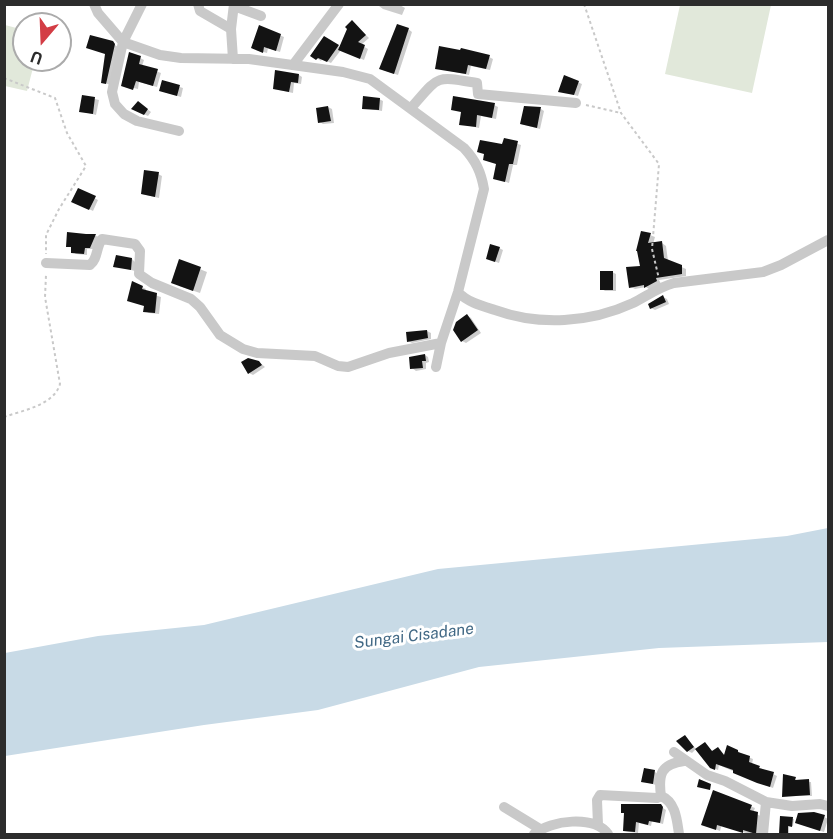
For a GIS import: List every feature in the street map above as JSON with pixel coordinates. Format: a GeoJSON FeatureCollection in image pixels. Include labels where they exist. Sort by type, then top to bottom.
{"type":"FeatureCollection","features":[{"type":"Feature","properties":{"kind":"street"},"geometry":{"type":"LineString","coordinates":[[94,4],[98,13],[123,42],[140,49],[170,56],[233,58],[293,65],[343,72],[370,80],[464,148],[473,158],[481,174],[484,189],[459,292],[441,343],[436,367]]}},
{"type":"Feature","properties":{"kind":"street"},"geometry":{"type":"LineString","coordinates":[[142,4],[123,42],[112,92],[115,104],[124,114],[137,120],[179,131]]}},
{"type":"Feature","properties":{"kind":"street"},"geometry":{"type":"LineString","coordinates":[[198,4],[200,11],[231,28]]}},
{"type":"Feature","properties":{"kind":"street"},"geometry":{"type":"LineString","coordinates":[[293,65],[339,4]]}},
{"type":"Feature","properties":{"kind":"street"},"geometry":{"type":"LineString","coordinates":[[233,58],[231,28],[234,5],[261,16]]}},
{"type":"Feature","properties":{"kind":"street"},"geometry":{"type":"LineString","coordinates":[[411,108],[436,80],[444,78],[477,83],[478,94],[576,103]]}},
{"type":"Feature","properties":{"kind":"street"},"geometry":{"type":"LineString","coordinates":[[46,263],[90,265],[94,262],[102,239],[135,244],[140,251],[139,274],[152,283],[191,299],[200,307],[220,335],[243,349],[257,353],[315,356],[338,366],[348,367],[389,353],[441,343]]}},
{"type":"Feature","properties":{"kind":"street"},"geometry":{"type":"LineString","coordinates":[[459,292],[464,298],[511,316],[550,321],[593,317],[633,303],[661,287],[682,281],[763,272],[828,240]]}},
{"type":"Feature","properties":{"kind":"street"},"geometry":{"type":"LineString","coordinates":[[674,752],[707,775],[725,781],[766,802],[792,806],[820,804],[828,806]]}},
{"type":"Feature","properties":{"kind":"street"},"geometry":{"type":"LineString","coordinates":[[661,796],[659,780],[661,773],[671,762],[684,761]]}},
{"type":"Feature","properties":{"kind":"street"},"geometry":{"type":"LineString","coordinates":[[598,825],[597,800],[600,795],[657,798],[661,796],[667,798],[672,807],[679,834]]}},
{"type":"Feature","properties":{"kind":"street"},"geometry":{"type":"LineString","coordinates":[[763,834],[766,802]]}},
{"type":"Feature","properties":{"kind":"street"},"geometry":{"type":"LineString","coordinates":[[504,807],[537,832],[575,822],[598,825],[608,834]]}},
{"type":"Feature","properties":{"kind":"path"},"geometry":{"type":"LineString","coordinates":[[584,4],[621,113],[659,164],[652,249],[661,287]]}},
{"type":"Feature","properties":{"kind":"path"},"geometry":{"type":"LineString","coordinates":[[4,78],[55,98],[67,133],[86,166],[46,235],[45,297],[60,384],[57,393],[49,400],[4,417]]}},
{"type":"Feature","properties":{"kind":"path"},"geometry":{"type":"LineString","coordinates":[[576,103],[621,113]]}},
{"type":"Feature","properties":{"kind":"shaded area"},"geometry":{"type":"Polygon","coordinates":[[[680,5],[771,5],[752,93],[665,74],[680,5]]]}},
{"type":"Feature","properties":{"kind":"shaded area"},"geometry":{"type":"Polygon","coordinates":[[[5,25],[12,27],[12,72],[32,72],[27,91],[5,86],[5,25]]]}},
{"type":"Feature","properties":{"kind":"water","name":"Sungai Cisadane"},"geometry":{"type":"Polygon","coordinates":[[[828,528],[828,642],[659,648],[479,667],[318,710],[5,756],[5,653],[98,636],[204,625],[438,569],[787,536],[828,528]]]}},
{"type":"Feature","properties":{"kind":"building"},"geometry":{"type":"Polygon","coordinates":[[[352,20],[366,35],[358,42],[365,45],[360,59],[338,50],[347,29],[345,27],[352,20]]]}},
{"type":"Feature","properties":{"kind":"building"},"geometry":{"type":"Polygon","coordinates":[[[397,24],[409,28],[394,74],[379,69],[397,24]]]}},
{"type":"Feature","properties":{"kind":"building"},"geometry":{"type":"Polygon","coordinates":[[[259,25],[281,34],[276,51],[264,47],[263,53],[251,48],[259,25]]]}},
{"type":"Feature","properties":{"kind":"building"},"geometry":{"type":"Polygon","coordinates":[[[90,35],[113,41],[115,44],[106,84],[101,83],[105,54],[86,48],[90,35]]]}},
{"type":"Feature","properties":{"kind":"building"},"geometry":{"type":"Polygon","coordinates":[[[324,36],[339,45],[327,62],[310,56],[324,36]]]}},
{"type":"Feature","properties":{"kind":"building"},"geometry":{"type":"Polygon","coordinates":[[[439,46],[460,50],[461,48],[490,55],[486,69],[468,65],[466,74],[435,69],[439,46]]]}},
{"type":"Feature","properties":{"kind":"building"},"geometry":{"type":"Polygon","coordinates":[[[129,52],[141,56],[139,64],[158,69],[153,86],[136,81],[133,90],[121,86],[129,52]]]}},
{"type":"Feature","properties":{"kind":"building"},"geometry":{"type":"Polygon","coordinates":[[[275,70],[299,74],[298,83],[291,82],[289,92],[273,89],[275,70]]]}},
{"type":"Feature","properties":{"kind":"building"},"geometry":{"type":"Polygon","coordinates":[[[564,75],[579,81],[574,95],[558,92],[564,75]]]}},
{"type":"Feature","properties":{"kind":"building"},"geometry":{"type":"Polygon","coordinates":[[[162,80],[180,85],[177,96],[159,91],[162,80]]]}},
{"type":"Feature","properties":{"kind":"building"},"geometry":{"type":"Polygon","coordinates":[[[82,95],[95,97],[93,114],[79,112],[82,95]]]}},
{"type":"Feature","properties":{"kind":"building"},"geometry":{"type":"Polygon","coordinates":[[[363,96],[380,98],[379,110],[362,109],[363,96]]]}},
{"type":"Feature","properties":{"kind":"building"},"geometry":{"type":"Polygon","coordinates":[[[453,96],[495,103],[492,118],[477,115],[476,127],[459,125],[461,112],[451,110],[453,96]]]}},
{"type":"Feature","properties":{"kind":"building"},"geometry":{"type":"Polygon","coordinates":[[[138,101],[148,109],[144,115],[131,109],[138,101]]]}},
{"type":"Feature","properties":{"kind":"building"},"geometry":{"type":"Polygon","coordinates":[[[328,106],[331,121],[318,123],[316,108],[328,106]]]}},
{"type":"Feature","properties":{"kind":"building"},"geometry":{"type":"Polygon","coordinates":[[[524,106],[541,107],[537,128],[520,124],[524,106]]]}},
{"type":"Feature","properties":{"kind":"building"},"geometry":{"type":"Polygon","coordinates":[[[504,138],[518,141],[513,164],[509,164],[505,182],[493,179],[496,164],[483,160],[484,154],[477,152],[480,140],[502,144],[504,138]]]}},
{"type":"Feature","properties":{"kind":"building"},"geometry":{"type":"Polygon","coordinates":[[[144,170],[159,172],[155,197],[141,194],[144,170]]]}},
{"type":"Feature","properties":{"kind":"building"},"geometry":{"type":"Polygon","coordinates":[[[78,188],[96,196],[89,210],[71,202],[78,188]]]}},
{"type":"Feature","properties":{"kind":"building"},"geometry":{"type":"Polygon","coordinates":[[[641,231],[651,233],[648,243],[662,241],[664,258],[682,265],[682,274],[656,278],[657,281],[644,288],[644,285],[629,288],[626,267],[640,266],[636,251],[641,231]]]}},
{"type":"Feature","properties":{"kind":"building"},"geometry":{"type":"Polygon","coordinates":[[[67,232],[96,234],[90,248],[85,248],[84,254],[71,253],[71,247],[66,247],[67,232]]]}},
{"type":"Feature","properties":{"kind":"building"},"geometry":{"type":"Polygon","coordinates":[[[490,244],[500,247],[495,262],[486,259],[490,244]]]}},
{"type":"Feature","properties":{"kind":"building"},"geometry":{"type":"Polygon","coordinates":[[[116,255],[132,258],[131,270],[113,267],[116,255]]]}},
{"type":"Feature","properties":{"kind":"building"},"geometry":{"type":"Polygon","coordinates":[[[179,259],[201,267],[193,291],[171,283],[179,259]]]}},
{"type":"Feature","properties":{"kind":"building"},"geometry":{"type":"Polygon","coordinates":[[[600,271],[613,271],[613,290],[600,290],[600,271]]]}},
{"type":"Feature","properties":{"kind":"building"},"geometry":{"type":"Polygon","coordinates":[[[132,281],[143,286],[142,289],[157,293],[155,313],[143,312],[144,306],[127,301],[132,281]]]}},
{"type":"Feature","properties":{"kind":"building"},"geometry":{"type":"Polygon","coordinates":[[[663,295],[666,302],[650,309],[648,304],[663,295]]]}},
{"type":"Feature","properties":{"kind":"building"},"geometry":{"type":"Polygon","coordinates":[[[467,314],[478,330],[461,342],[453,330],[456,322],[467,314]]]}},
{"type":"Feature","properties":{"kind":"building"},"geometry":{"type":"Polygon","coordinates":[[[427,330],[428,338],[407,342],[406,332],[427,330]]]}},
{"type":"Feature","properties":{"kind":"building"},"geometry":{"type":"Polygon","coordinates":[[[425,354],[426,361],[422,361],[423,368],[410,369],[409,357],[425,354]]]}},
{"type":"Feature","properties":{"kind":"building"},"geometry":{"type":"Polygon","coordinates":[[[248,358],[259,361],[262,365],[248,374],[241,362],[248,358]]]}},
{"type":"Feature","properties":{"kind":"building"},"geometry":{"type":"Polygon","coordinates":[[[685,735],[694,747],[687,752],[676,741],[685,735]]]}},
{"type":"Feature","properties":{"kind":"building"},"geometry":{"type":"Polygon","coordinates":[[[705,742],[712,751],[718,747],[724,755],[727,745],[750,756],[749,762],[760,766],[759,768],[774,772],[770,787],[716,764],[715,770],[710,768],[695,749],[705,742]]]}},
{"type":"Feature","properties":{"kind":"building"},"geometry":{"type":"Polygon","coordinates":[[[644,768],[655,770],[653,784],[641,782],[644,768]]]}},
{"type":"Feature","properties":{"kind":"building"},"geometry":{"type":"Polygon","coordinates":[[[783,774],[796,777],[795,780],[809,779],[810,795],[782,797],[783,774]]]}},
{"type":"Feature","properties":{"kind":"building"},"geometry":{"type":"Polygon","coordinates":[[[699,779],[711,784],[710,790],[697,787],[699,779]]]}},
{"type":"Feature","properties":{"kind":"building"},"geometry":{"type":"Polygon","coordinates":[[[713,790],[752,805],[750,810],[758,812],[756,834],[743,830],[743,833],[717,825],[716,830],[701,825],[713,790]]]}},
{"type":"Feature","properties":{"kind":"building"},"geometry":{"type":"Polygon","coordinates":[[[621,804],[661,804],[663,807],[660,823],[649,821],[648,825],[636,822],[635,832],[623,831],[624,813],[621,813],[621,804]]]}},
{"type":"Feature","properties":{"kind":"building"},"geometry":{"type":"Polygon","coordinates":[[[814,812],[825,815],[820,831],[795,823],[798,813],[814,812]]]}},
{"type":"Feature","properties":{"kind":"building"},"geometry":{"type":"Polygon","coordinates":[[[780,816],[793,817],[792,827],[788,826],[788,834],[779,834],[780,816]]]}}]}
